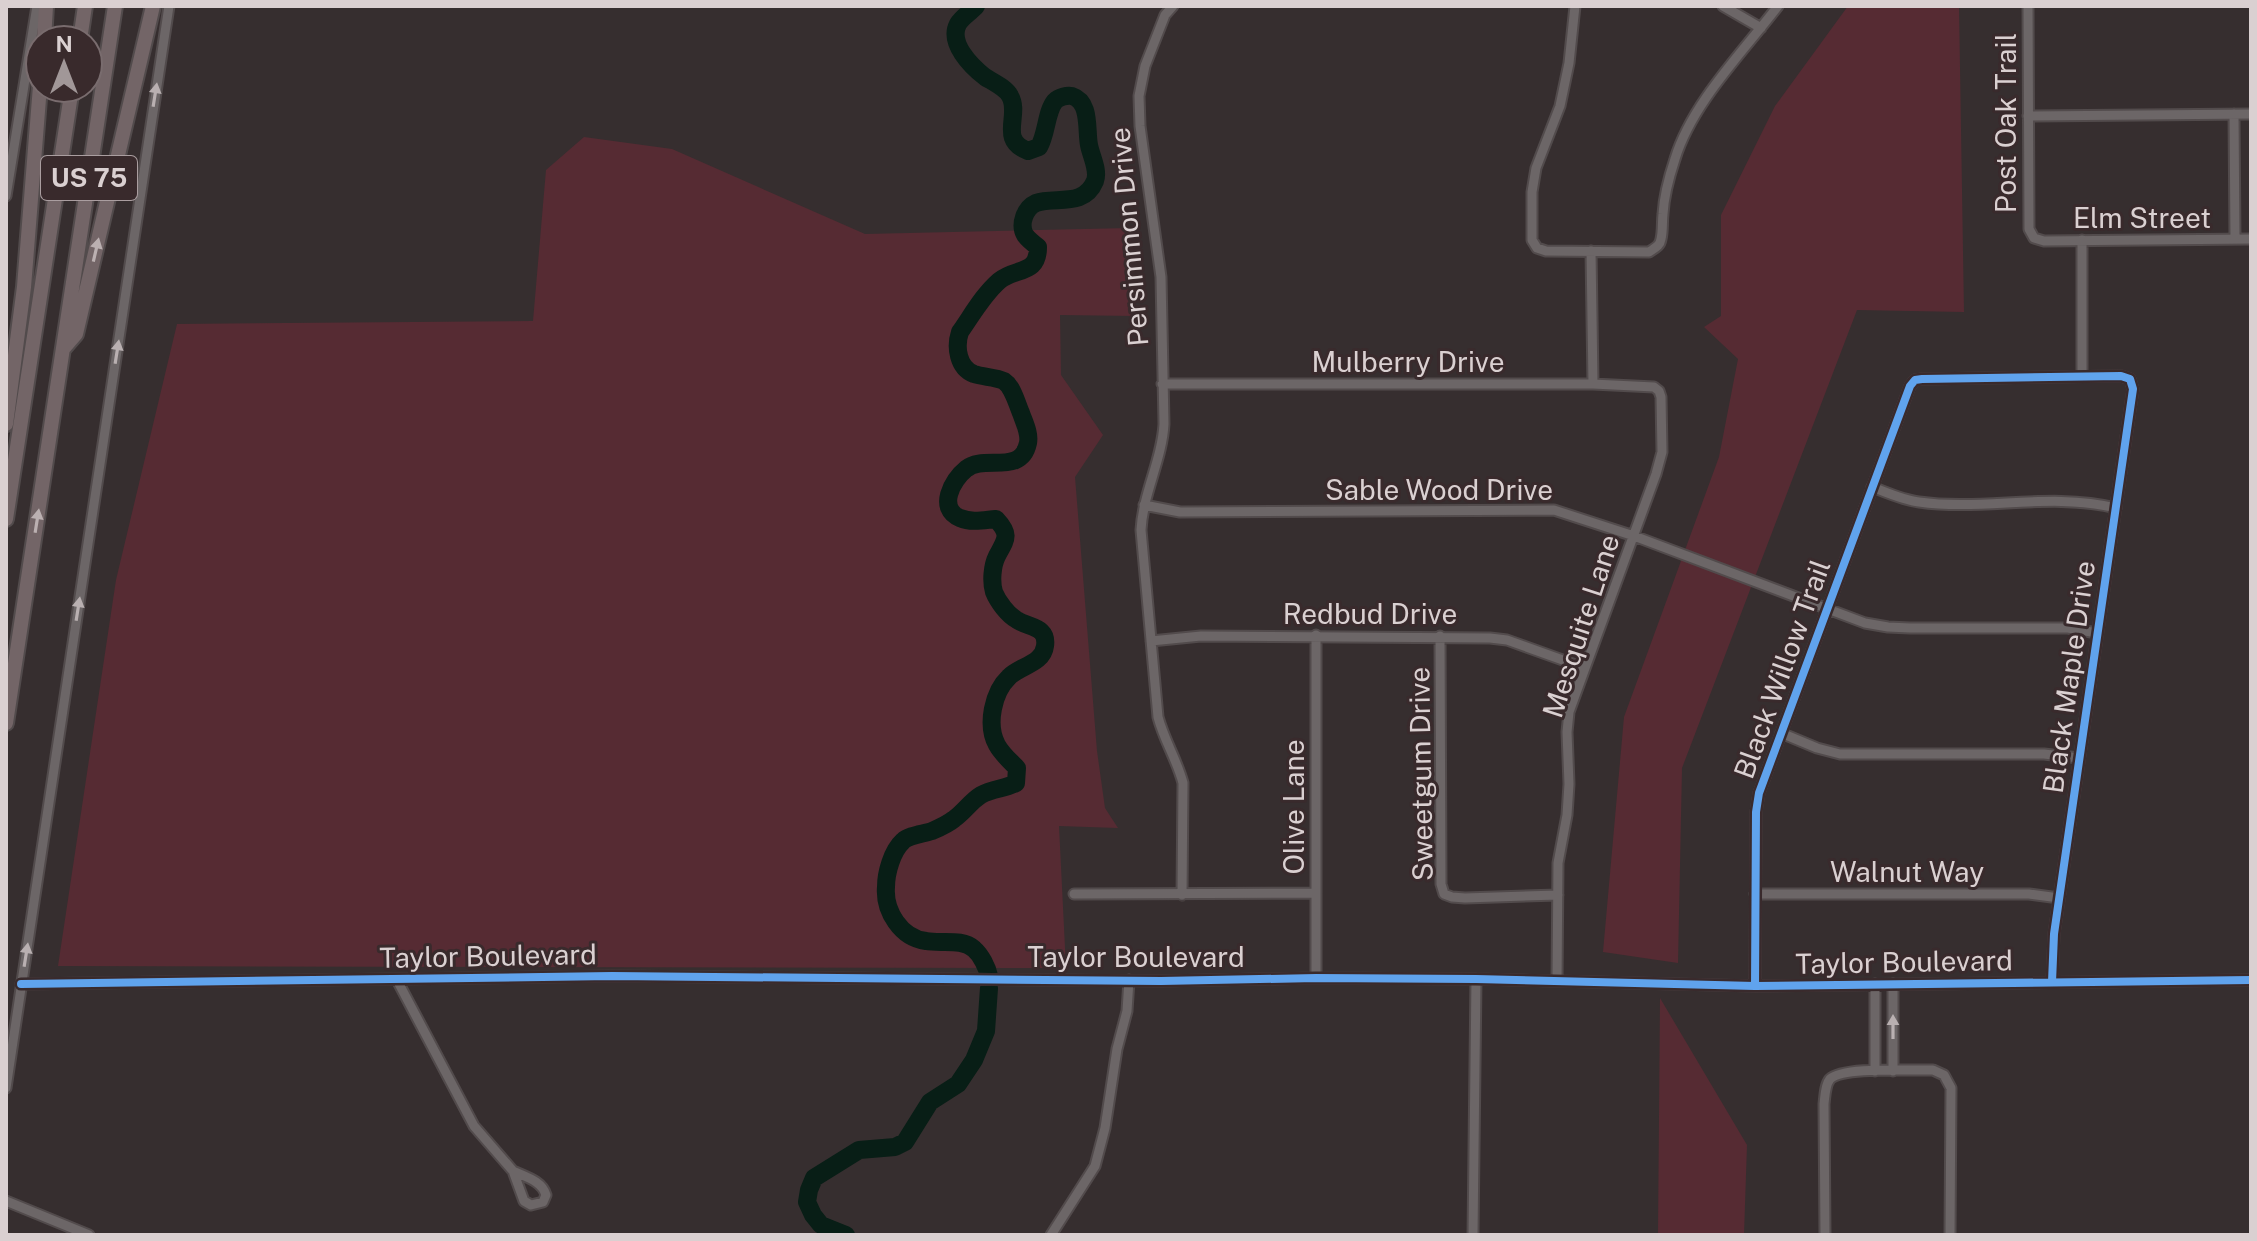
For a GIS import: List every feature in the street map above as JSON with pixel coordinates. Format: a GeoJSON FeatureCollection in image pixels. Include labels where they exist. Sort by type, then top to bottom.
{"type":"FeatureCollection","features":[{"type":"Feature","properties":{"kind":"highway","name":"US 75"},"geometry":{"type":"LineString","coordinates":[[6,723],[115,6]]}},
{"type":"Feature","properties":{"kind":"highway"},"geometry":{"type":"LineString","coordinates":[[63,349],[76,334],[153,6]]}},
{"type":"Feature","properties":{"kind":"highway"},"geometry":{"type":"LineString","coordinates":[[6,424],[24,287],[39,104]]}},
{"type":"Feature","properties":{"kind":"highway","name":"US 75"},"geometry":{"type":"LineString","coordinates":[[6,519],[70,104]]}},
{"type":"Feature","properties":{"kind":"highway"},"geometry":{"type":"LineString","coordinates":[[6,477],[10,496]]}},
{"type":"Feature","properties":{"kind":"street"},"geometry":{"type":"LineString","coordinates":[[6,196],[37,6]]}},
{"type":"Feature","properties":{"kind":"street"},"geometry":{"type":"LineString","coordinates":[[6,1088],[169,6]]}},
{"type":"Feature","properties":{"kind":"street","name":"Persimmon Drive"},"geometry":{"type":"LineString","coordinates":[[1173,6],[1165,15],[1145,66],[1139,96],[1140,126],[1161,277],[1163,324],[1163,441],[1144,505],[1141,530],[1158,717],[1183,783],[1182,895]]}},
{"type":"Feature","properties":{"kind":"street"},"geometry":{"type":"LineString","coordinates":[[1575,6],[1569,63],[1560,106],[1536,168],[1532,192],[1532,240],[1537,248],[1546,251],[1649,252],[1658,247],[1668,182],[1688,128],[1706,99],[1778,6]]}},
{"type":"Feature","properties":{"kind":"street"},"geometry":{"type":"LineString","coordinates":[[1723,6],[1761,28]]}},
{"type":"Feature","properties":{"kind":"street","name":"Post Oak Trail"},"geometry":{"type":"LineString","coordinates":[[2028,6],[2029,229],[2034,238]]}},
{"type":"Feature","properties":{"kind":"street"},"geometry":{"type":"LineString","coordinates":[[2234,114],[2235,239]]}},
{"type":"Feature","properties":{"kind":"street"},"geometry":{"type":"LineString","coordinates":[[2028,116],[2251,114]]}},
{"type":"Feature","properties":{"kind":"street","name":"Elm Street"},"geometry":{"type":"LineString","coordinates":[[2034,238],[2044,241],[2251,239]]}},
{"type":"Feature","properties":{"kind":"street"},"geometry":{"type":"LineString","coordinates":[[2082,240],[2082,377]]}},
{"type":"Feature","properties":{"kind":"street"},"geometry":{"type":"LineString","coordinates":[[1591,251],[1593,384]]}},
{"type":"Feature","properties":{"kind":"street","name":"Black Maple Drive"},"geometry":{"type":"LineString","coordinates":[[2052,982],[2054,934],[2133,389],[2130,379],[2121,376],[2082,377]]}},
{"type":"Feature","properties":{"kind":"street","name":"Black Willow Trail"},"geometry":{"type":"LineString","coordinates":[[1755,986],[1756,812],[1759,793],[1910,386],[1915,380],[1922,379],[2082,377]]}},
{"type":"Feature","properties":{"kind":"street","name":"Mulberry Drive"},"geometry":{"type":"LineString","coordinates":[[1162,384],[1593,384],[1654,387]]}},
{"type":"Feature","properties":{"kind":"street","name":"Mesquite Lane"},"geometry":{"type":"LineString","coordinates":[[1557,981],[1558,863],[1569,784],[1569,712],[1662,452],[1661,397],[1654,387]]}},
{"type":"Feature","properties":{"kind":"street"},"geometry":{"type":"LineString","coordinates":[[1872,487],[1918,502],[2082,502],[2116,508]]}},
{"type":"Feature","properties":{"kind":"street","name":"Sable Wood Drive"},"geometry":{"type":"LineString","coordinates":[[1144,505],[1180,512],[1554,510],[1634,536],[1865,623],[1888,627],[2068,628],[2097,633]]}},
{"type":"Feature","properties":{"kind":"street","name":"Redbud Drive"},"geometry":{"type":"LineString","coordinates":[[1151,641],[1201,636],[1316,635],[1507,640],[1585,668]]}},
{"type":"Feature","properties":{"kind":"street","name":"Olive Lane"},"geometry":{"type":"LineString","coordinates":[[1316,635],[1316,978]]}},
{"type":"Feature","properties":{"kind":"street","name":"Sweetgum Drive"},"geometry":{"type":"LineString","coordinates":[[1440,636],[1441,884],[1444,894],[1465,898],[1558,895]]}},
{"type":"Feature","properties":{"kind":"street"},"geometry":{"type":"LineString","coordinates":[[1781,733],[1840,754],[2044,754],[2079,758]]}},
{"type":"Feature","properties":{"kind":"street"},"geometry":{"type":"LineString","coordinates":[[1074,894],[1316,893]]}},
{"type":"Feature","properties":{"kind":"street","name":"Walnut Way"},"geometry":{"type":"LineString","coordinates":[[1755,894],[2029,894],[2059,898]]}},
{"type":"Feature","properties":{"kind":"street","name":"Taylor Boulevard"},"geometry":{"type":"LineString","coordinates":[[21,984],[612,976],[1476,979],[1755,986],[2251,980]]}},
{"type":"Feature","properties":{"kind":"street"},"geometry":{"type":"LineString","coordinates":[[1473,1235],[1476,979]]}},
{"type":"Feature","properties":{"kind":"street"},"geometry":{"type":"LineString","coordinates":[[397,980],[474,1126],[513,1171]]}},
{"type":"Feature","properties":{"kind":"street"},"geometry":{"type":"LineString","coordinates":[[1051,1235],[1095,1166],[1127,1011],[1129,980]]}},
{"type":"Feature","properties":{"kind":"street"},"geometry":{"type":"LineString","coordinates":[[1875,984],[1875,1071]]}},
{"type":"Feature","properties":{"kind":"street"},"geometry":{"type":"LineString","coordinates":[[1893,984],[1893,1071]]}},
{"type":"Feature","properties":{"kind":"street"},"geometry":{"type":"LineString","coordinates":[[1825,1235],[1824,1104],[1827,1084],[1831,1078],[1845,1071],[1933,1070],[1944,1075],[1951,1088],[1950,1235]]}},
{"type":"Feature","properties":{"kind":"street"},"geometry":{"type":"LineString","coordinates":[[6,1201],[89,1235]]}},
{"type":"Feature","properties":{"kind":"shaded area"},"geometry":{"type":"Polygon","coordinates":[[[1848,6],[1959,6],[1964,312],[1857,310],[1682,768],[1678,963],[1603,952],[1624,717],[1719,457],[1738,359],[1704,327],[1721,316],[1721,215],[1775,106],[1848,6]]]}},
{"type":"Feature","properties":{"kind":"shaded area"},"geometry":{"type":"Polygon","coordinates":[[[584,137],[672,149],[865,234],[1130,228],[1136,316],[1060,315],[1061,375],[1103,435],[1075,477],[1097,751],[1105,808],[1118,828],[1059,826],[1066,968],[58,966],[116,580],[177,324],[533,321],[546,170],[584,137]]]}},
{"type":"Feature","properties":{"kind":"shaded area"},"geometry":{"type":"Polygon","coordinates":[[[1660,998],[1747,1145],[1744,1235],[1658,1235],[1660,998]]]}},
{"type":"Feature","properties":{"kind":"waterway"},"geometry":{"type":"LineString","coordinates":[[976,6],[958,24],[956,39],[962,54],[973,67],[1010,96],[1014,140],[1028,151],[1039,147],[1055,101],[1072,96],[1085,110],[1096,172],[1095,181],[1084,195],[1036,203],[1029,209],[1023,226],[1025,235],[1038,247],[1034,263],[999,281],[973,312],[959,338],[959,356],[964,367],[974,374],[1004,381],[1010,387],[1027,431],[1028,443],[1018,459],[982,463],[966,469],[952,487],[948,501],[953,514],[964,520],[996,519],[1001,524],[1006,537],[994,564],[994,592],[1010,615],[1037,628],[1045,639],[1040,657],[1013,673],[1003,683],[993,709],[994,737],[1001,751],[1017,768],[1016,783],[981,795],[946,824],[903,841],[890,862],[886,881],[888,905],[902,929],[917,939],[969,946],[977,952],[989,976]]}},
{"type":"Feature","properties":{"kind":"waterway"},"geometry":{"type":"LineString","coordinates":[[846,1235],[821,1225],[813,1215],[807,1202],[814,1178],[859,1150],[895,1147],[905,1142],[930,1102],[958,1084],[974,1060],[986,1031],[989,988]]}},
{"type":"Feature","properties":{"kind":"cycle path"},"geometry":{"type":"LineString","coordinates":[[1755,986],[1756,812],[1759,793],[1910,386],[1915,380],[1922,379],[2121,376],[2130,379],[2133,389],[2054,934],[2052,982]]}},
{"type":"Feature","properties":{"kind":"cycle path"},"geometry":{"type":"LineString","coordinates":[[21,984],[612,976],[1161,981],[1476,979],[1755,986],[2251,980]]}}]}
